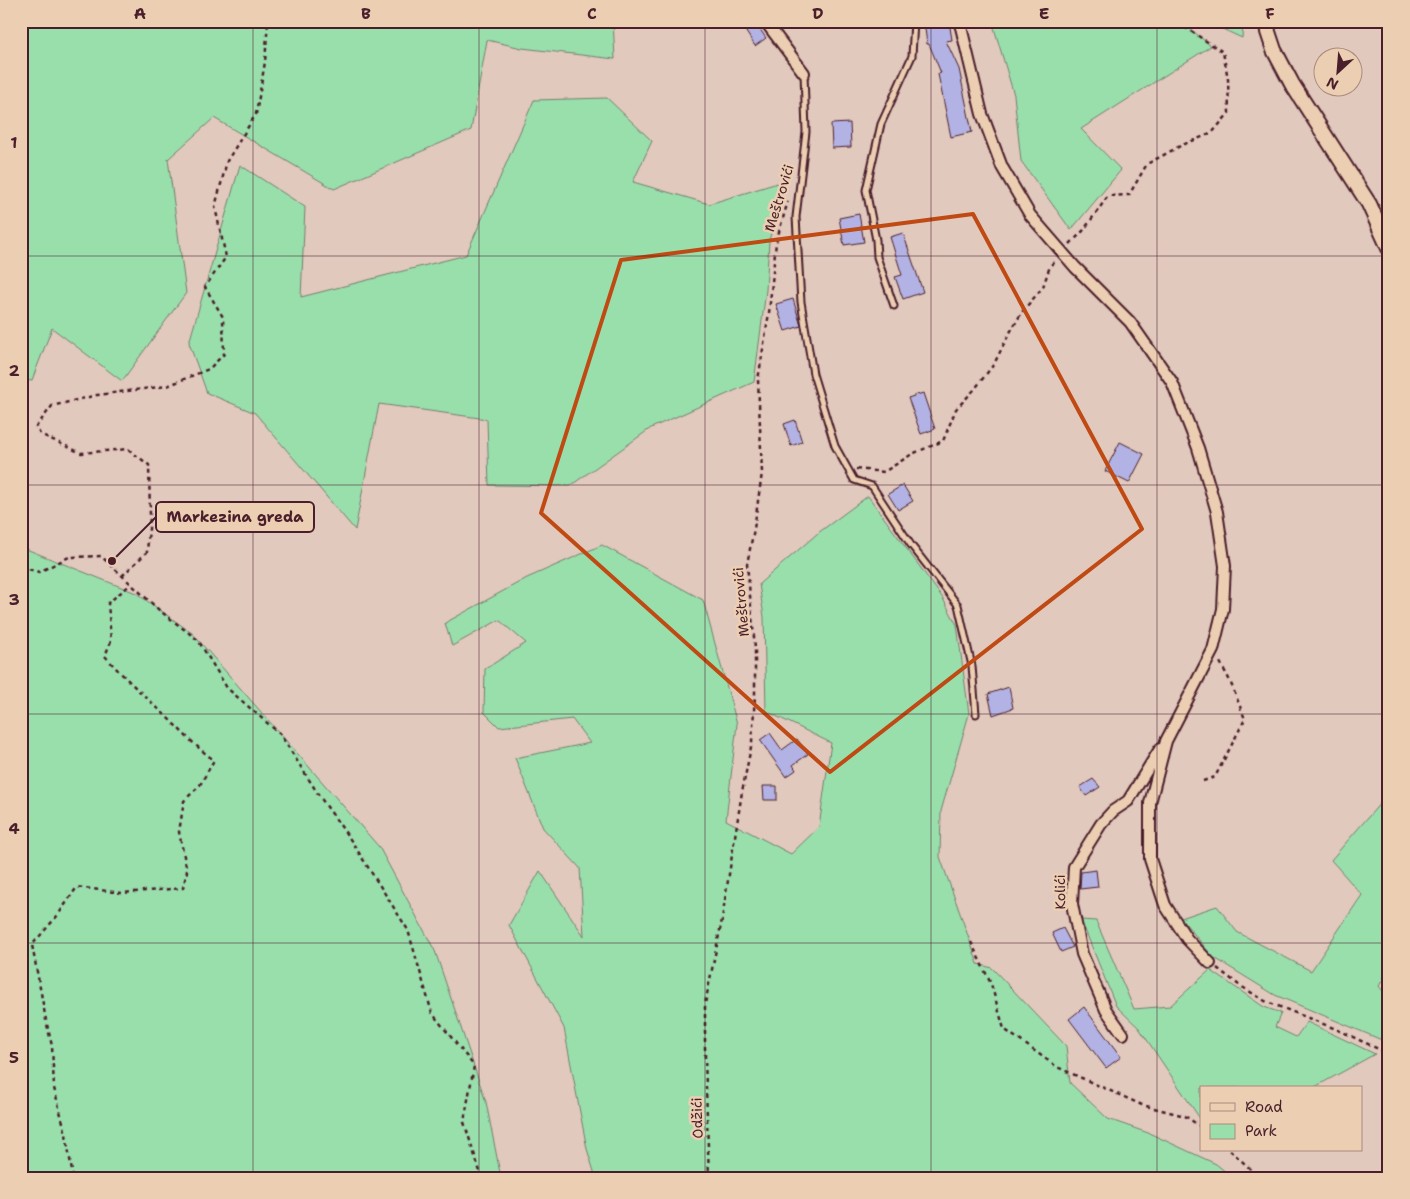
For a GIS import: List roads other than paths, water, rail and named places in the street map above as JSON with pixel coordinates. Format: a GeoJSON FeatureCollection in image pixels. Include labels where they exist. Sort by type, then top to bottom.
{"type":"FeatureCollection","features":[{"type":"Feature","properties":{"kind":"street"},"geometry":{"type":"LineString","coordinates":[[765,21],[804,73]]}},
{"type":"Feature","properties":{"kind":"street"},"geometry":{"type":"LineString","coordinates":[[958,21],[982,114],[1002,167],[1030,215],[1074,267],[1130,322],[1172,382],[1198,448],[1217,512],[1225,566],[1223,609],[1213,650],[1166,740],[1150,803],[1150,859],[1165,905],[1187,939],[1210,963]]}},
{"type":"Feature","properties":{"kind":"street"},"geometry":{"type":"LineString","coordinates":[[1267,21],[1268,32],[1274,50],[1289,78],[1369,204],[1389,248]]}},
{"type":"Feature","properties":{"kind":"street","name":"Kolići"},"geometry":{"type":"LineString","coordinates":[[1123,1034],[1106,1010],[1082,954],[1072,904],[1074,867],[1101,824],[1113,811],[1128,801],[1166,740]]}},
{"type":"Feature","properties":{"kind":"lane"},"geometry":{"type":"LineString","coordinates":[[894,306],[877,257],[876,240],[866,190],[881,124],[912,56],[914,21]]}},
{"type":"Feature","properties":{"kind":"lane"},"geometry":{"type":"LineString","coordinates":[[804,73],[806,132],[796,217],[801,302],[812,374],[835,446],[854,480],[872,486],[911,545],[958,605],[972,666],[976,714]]}},
{"type":"Feature","properties":{"kind":"place","name":"Markezina greda"},"geometry":{"type":"Point","coordinates":[112,561]}}]}
